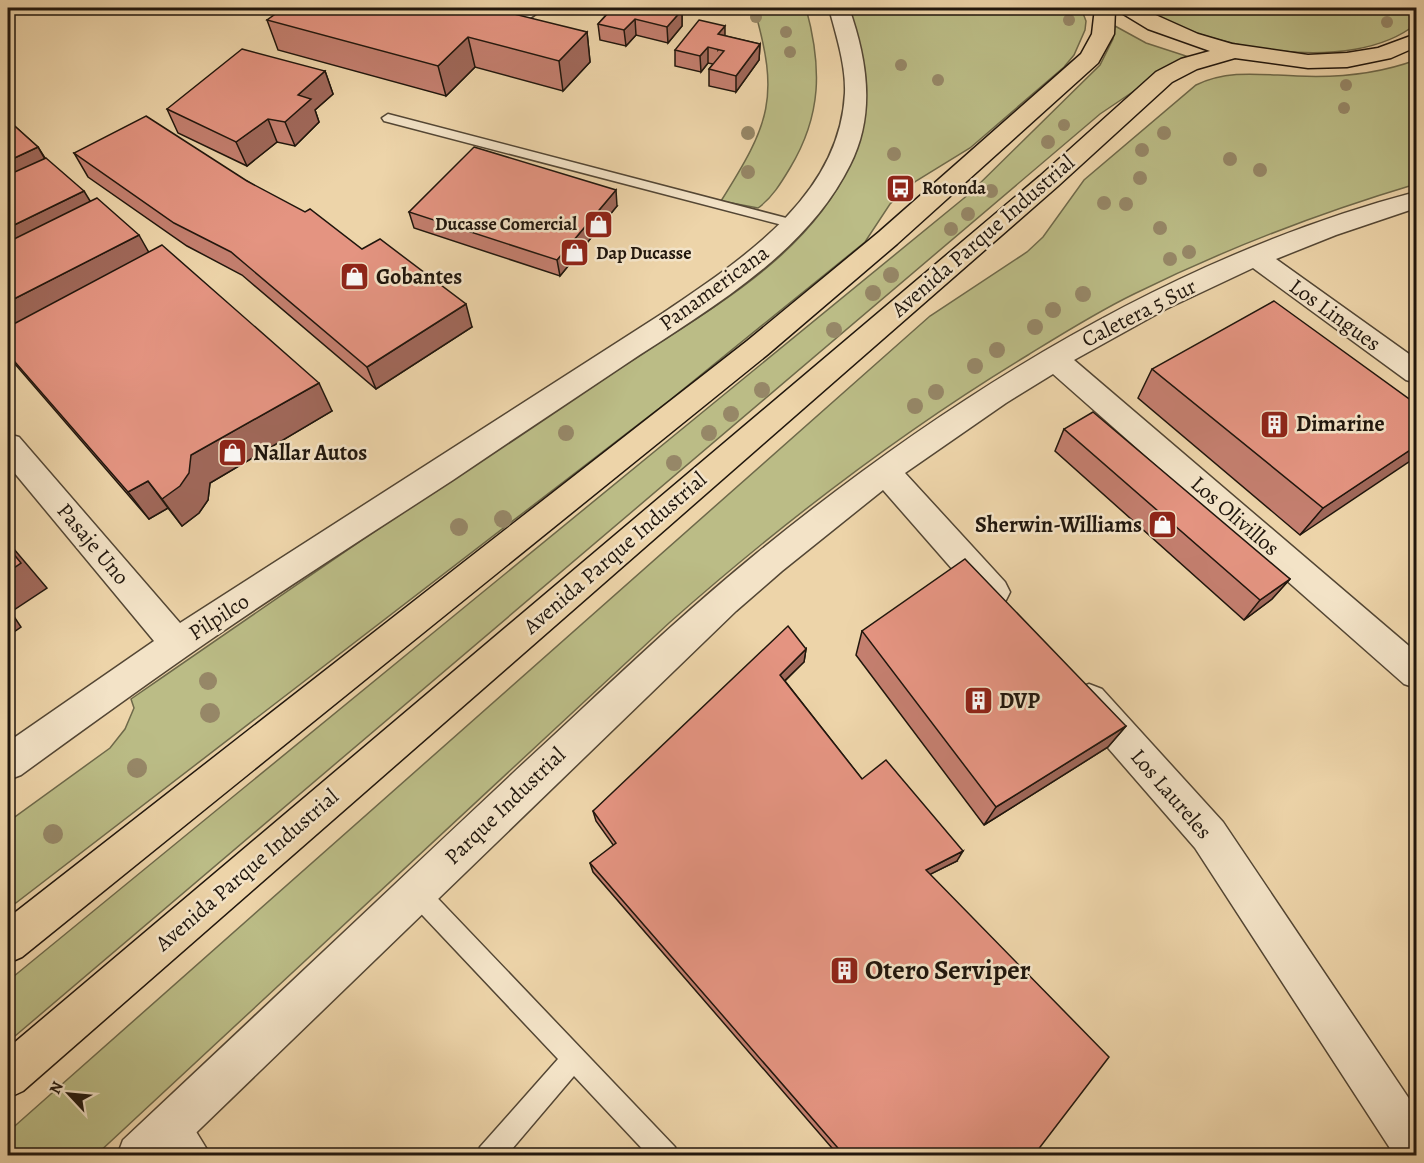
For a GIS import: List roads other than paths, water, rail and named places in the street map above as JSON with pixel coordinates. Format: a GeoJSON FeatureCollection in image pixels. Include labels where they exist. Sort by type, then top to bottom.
{"type":"FeatureCollection","features":[{"type":"Feature","properties":{"kind":"highway"},"geometry":{"type":"LineString","coordinates":[[8,943],[748,355],[888,238],[1090,58],[1104,34],[1105,8]]}},
{"type":"Feature","properties":{"kind":"highway"},"geometry":{"type":"LineString","coordinates":[[1125,8],[1174,33],[1234,51],[1291,59],[1346,59],[1378,54],[1416,40]]}},
{"type":"Feature","properties":{"kind":"highway","name":"Avenida Parque Industrial"},"geometry":{"type":"LineString","coordinates":[[8,1076],[1049,181],[1154,85],[1189,64],[1234,51]]}},
{"type":"Feature","properties":{"kind":"street","name":"Panamericana"},"geometry":{"type":"LineString","coordinates":[[434,476],[710,294],[756,260],[794,224],[834,169],[854,113],[855,80],[839,8]]}},
{"type":"Feature","properties":{"kind":"street","name":"Caletera 5 Sur"},"geometry":{"type":"LineString","coordinates":[[885,471],[964,414],[1053,358],[1126,316],[1254,256],[1320,230],[1416,200]]}},
{"type":"Feature","properties":{"kind":"street","name":"Los Lingues"},"geometry":{"type":"LineString","coordinates":[[1254,256],[1416,373]]}},
{"type":"Feature","properties":{"kind":"street","name":"Los Olivillos"},"geometry":{"type":"LineString","coordinates":[[1053,358],[1416,673]]}},
{"type":"Feature","properties":{"kind":"street","name":"Pasaje Uno"},"geometry":{"type":"LineString","coordinates":[[8,445],[177,644]]}},
{"type":"Feature","properties":{"kind":"street"},"geometry":{"type":"LineString","coordinates":[[885,471],[1019,621]]}},
{"type":"Feature","properties":{"kind":"street","name":"Parque Industrial"},"geometry":{"type":"LineString","coordinates":[[139,1155],[582,733],[766,564],[885,471]]}},
{"type":"Feature","properties":{"kind":"street","name":"Pilpilco"},"geometry":{"type":"LineString","coordinates":[[8,763],[177,644],[434,476]]}},
{"type":"Feature","properties":{"kind":"street","name":"Los Laureles"},"geometry":{"type":"LineString","coordinates":[[1066,675],[1209,835],[1416,1148]]}},
{"type":"Feature","properties":{"kind":"lane"},"geometry":{"type":"LineString","coordinates":[[8,10],[15,8]]}},
{"type":"Feature","properties":{"kind":"lane"},"geometry":{"type":"LineString","coordinates":[[495,17],[517,20],[530,15],[536,8]]}},
{"type":"Feature","properties":{"kind":"lane"},"geometry":{"type":"LineString","coordinates":[[388,118],[794,224]]}},
{"type":"Feature","properties":{"kind":"lane"},"geometry":{"type":"LineString","coordinates":[[416,891],[666,1155]]}},
{"type":"Feature","properties":{"kind":"lane"},"geometry":{"type":"LineString","coordinates":[[489,1155],[573,1059]]}},
{"type":"Feature","properties":{"kind":"lane"},"geometry":{"type":"LineString","coordinates":[[175,1121],[199,1155]]}},
{"type":"Feature","properties":{"kind":"place","name":"Rotonda"},"geometry":{"type":"Point","coordinates":[901,188]}},
{"type":"Feature","properties":{"kind":"place","name":"Ducasse Comercial"},"geometry":{"type":"Point","coordinates":[598,224]}},
{"type":"Feature","properties":{"kind":"place","name":"Dap Ducasse"},"geometry":{"type":"Point","coordinates":[575,253]}},
{"type":"Feature","properties":{"kind":"place","name":"Gobantes"},"geometry":{"type":"Point","coordinates":[355,277]}},
{"type":"Feature","properties":{"kind":"place","name":"Dimarine"},"geometry":{"type":"Point","coordinates":[1275,424]}},
{"type":"Feature","properties":{"kind":"place","name":"Nallar Autos"},"geometry":{"type":"Point","coordinates":[232,453]}},
{"type":"Feature","properties":{"kind":"place","name":"Sherwin-Williams"},"geometry":{"type":"Point","coordinates":[1163,525]}},
{"type":"Feature","properties":{"kind":"place","name":"DVP"},"geometry":{"type":"Point","coordinates":[978,701]}},
{"type":"Feature","properties":{"kind":"place","name":"Otero Serviper"},"geometry":{"type":"Point","coordinates":[844,970]}}]}
